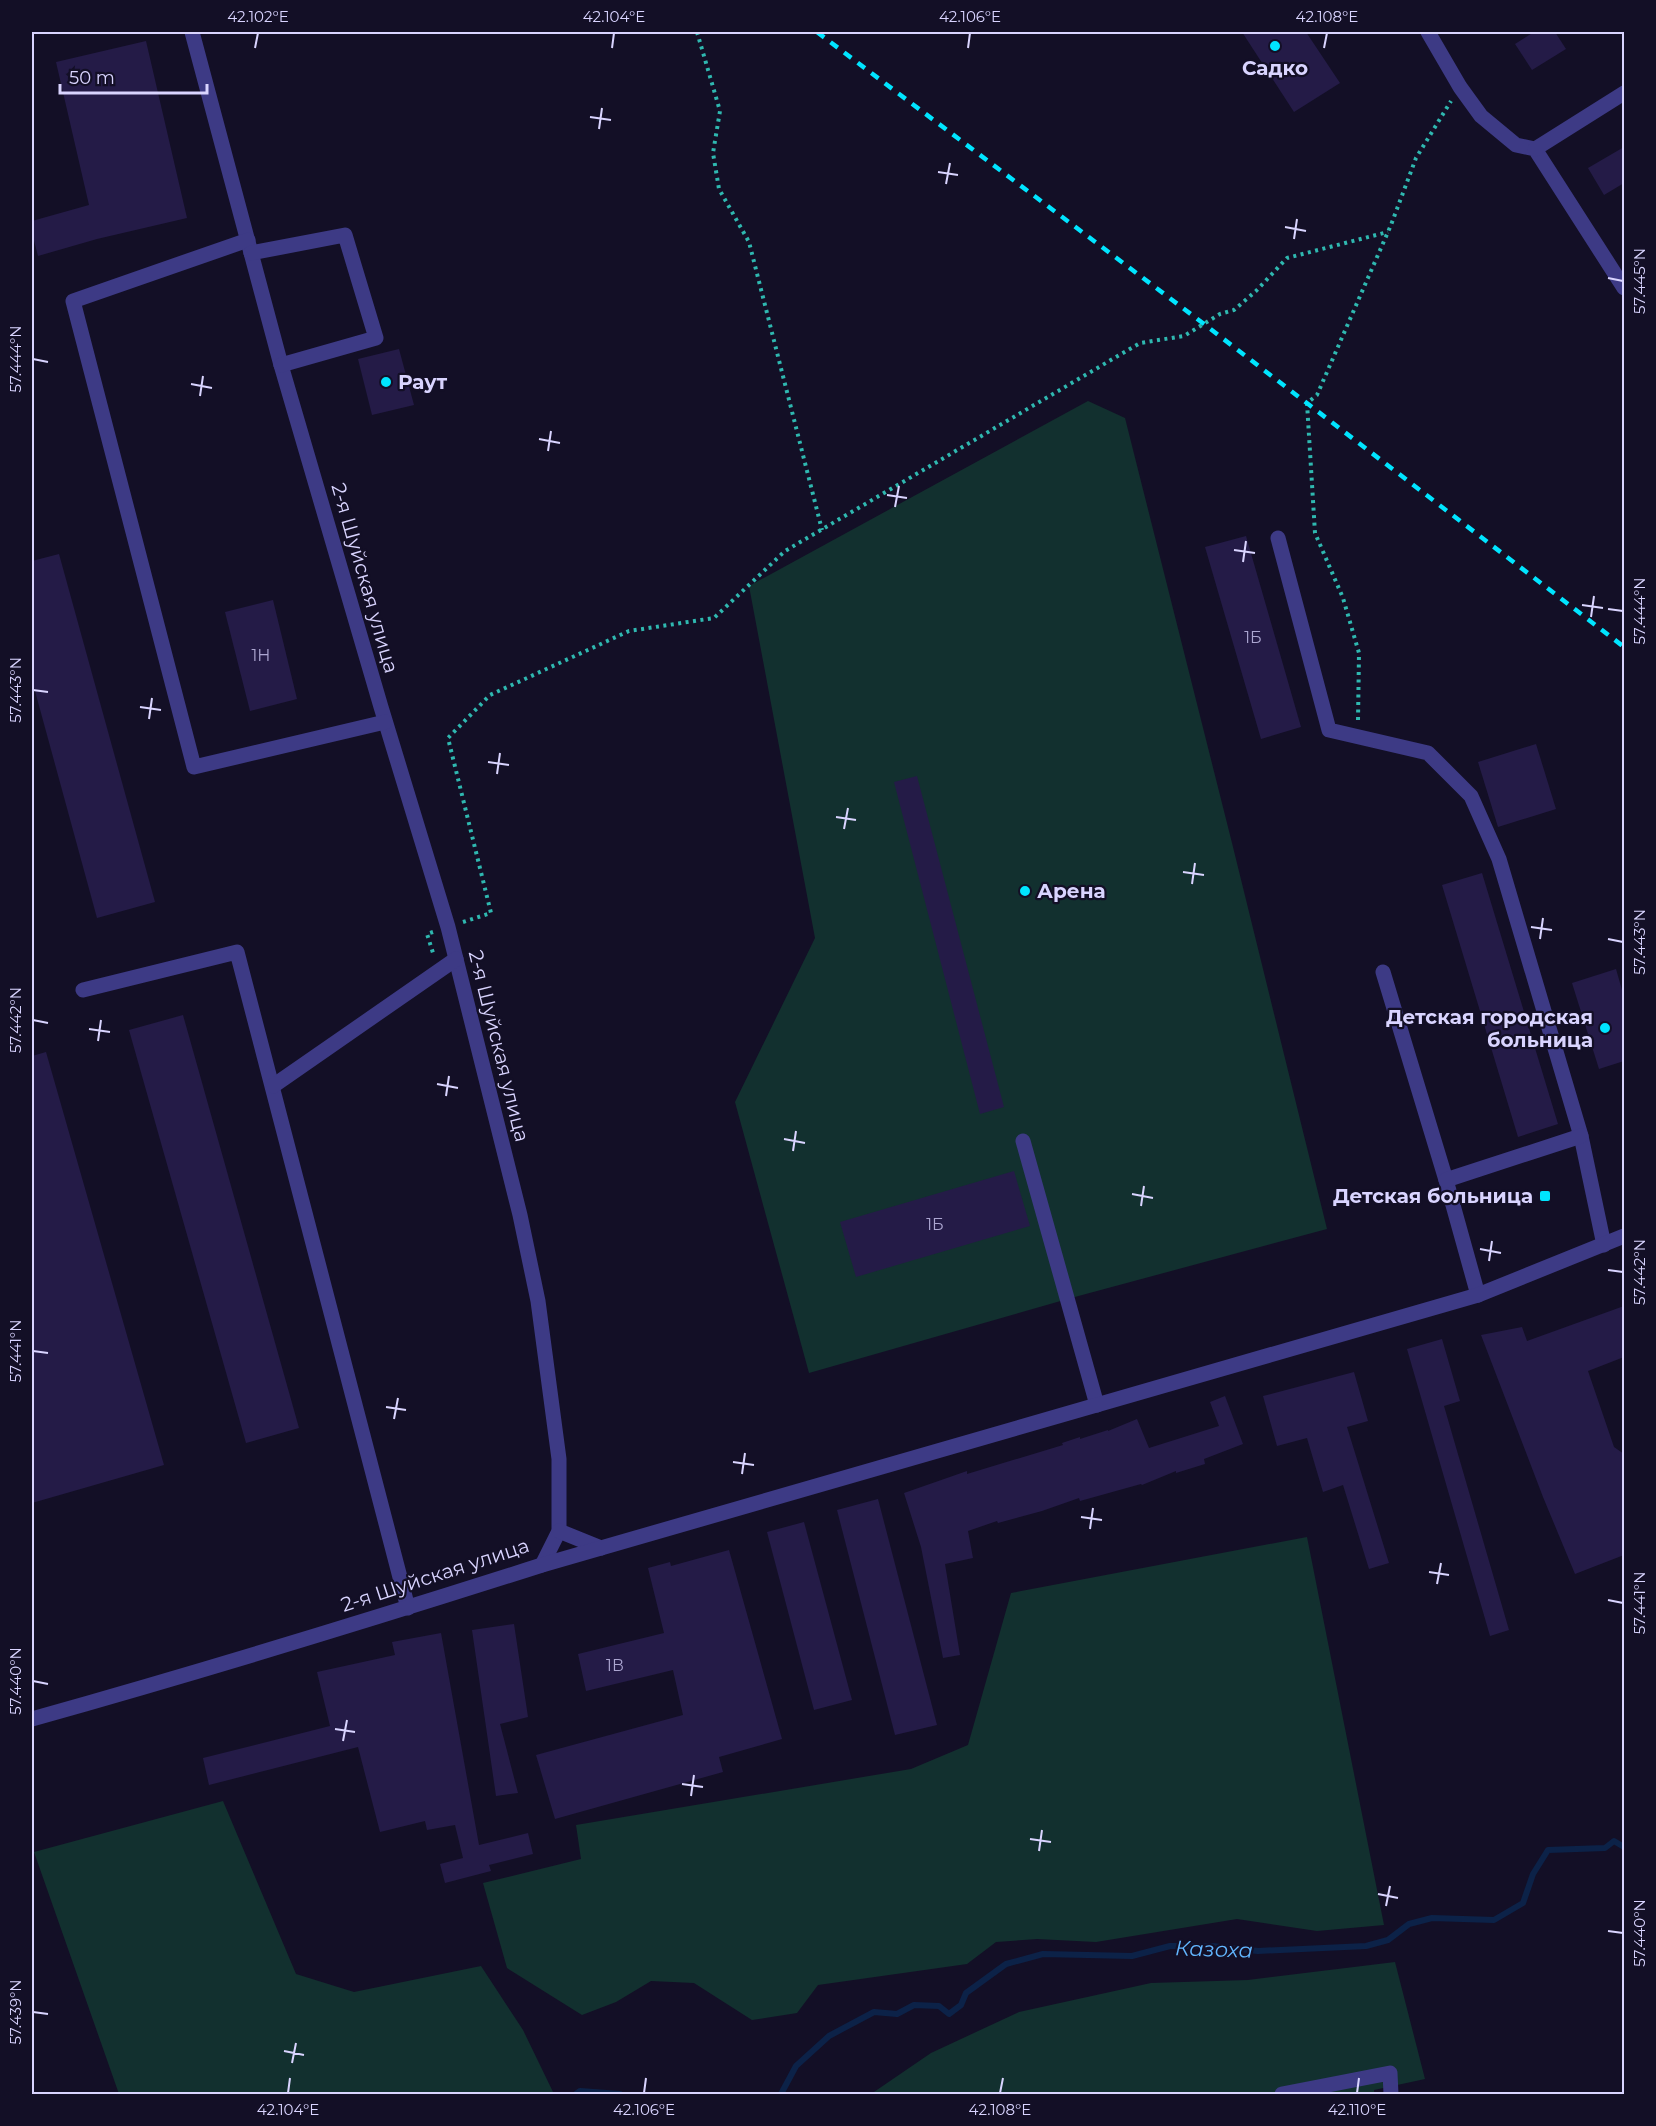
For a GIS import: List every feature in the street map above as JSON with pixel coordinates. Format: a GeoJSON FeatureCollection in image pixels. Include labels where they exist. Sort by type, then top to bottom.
{"type":"FeatureCollection","features":[{"type":"Feature","properties":{"kind":"street","name":"2-я Шуйская улица"},"geometry":{"type":"LineString","coordinates":[[32,1719],[408,1608],[542,1565],[559,1531],[559,1459],[538,1301],[520,1215],[456,959],[281,365],[192,32]]}},
{"type":"Feature","properties":{"kind":"street"},"geometry":{"type":"LineString","coordinates":[[1428,32],[1460,87],[1481,116],[1516,146],[1535,149],[1624,93]]}},
{"type":"Feature","properties":{"kind":"street"},"geometry":{"type":"LineString","coordinates":[[1535,149],[1624,288]]}},
{"type":"Feature","properties":{"kind":"street"},"geometry":{"type":"LineString","coordinates":[[281,365],[376,338],[345,235],[250,247],[73,301],[194,767],[385,722]]}},
{"type":"Feature","properties":{"kind":"street"},"geometry":{"type":"LineString","coordinates":[[1278,538],[1329,730],[1428,753],[1471,796],[1499,859],[1581,1136],[1604,1245]]}},
{"type":"Feature","properties":{"kind":"street"},"geometry":{"type":"LineString","coordinates":[[83,990],[237,952],[408,1608]]}},
{"type":"Feature","properties":{"kind":"street"},"geometry":{"type":"LineString","coordinates":[[273,1086],[456,959]]}},
{"type":"Feature","properties":{"kind":"street"},"geometry":{"type":"LineString","coordinates":[[1383,972],[1478,1295]]}},
{"type":"Feature","properties":{"kind":"street"},"geometry":{"type":"LineString","coordinates":[[1446,1180],[1581,1136]]}},
{"type":"Feature","properties":{"kind":"street"},"geometry":{"type":"LineString","coordinates":[[1023,1141],[1097,1405]]}},
{"type":"Feature","properties":{"kind":"street"},"geometry":{"type":"LineString","coordinates":[[542,1565],[1478,1295],[1624,1236]]}},
{"type":"Feature","properties":{"kind":"street"},"geometry":{"type":"LineString","coordinates":[[559,1531],[601,1548]]}},
{"type":"Feature","properties":{"kind":"street"},"geometry":{"type":"LineString","coordinates":[[1282,2094],[1390,2073],[1391,2094]]}},
{"type":"Feature","properties":{"kind":"path"},"geometry":{"type":"LineString","coordinates":[[697,32],[720,111],[713,153],[719,189],[749,242],[822,530]]}},
{"type":"Feature","properties":{"kind":"path"},"geometry":{"type":"LineString","coordinates":[[1358,735],[1359,653],[1343,598],[1315,533],[1307,403],[1317,395],[1388,232],[1416,158],[1460,87]]}},
{"type":"Feature","properties":{"kind":"path"},"geometry":{"type":"LineString","coordinates":[[438,971],[427,934],[491,913],[448,738],[490,694],[628,632],[714,618],[785,551],[1140,343],[1184,336],[1220,314],[1234,310],[1256,291],[1287,258],[1388,232]]}},
{"type":"Feature","properties":{"kind":"green space","name":"Арена"},"geometry":{"type":"Polygon","coordinates":[[[1088,401],[1125,418],[1327,1229],[1071,1298],[809,1373],[735,1102],[815,938],[749,586],[1088,401]]]}},
{"type":"Feature","properties":{"kind":"green space"},"geometry":{"type":"Polygon","coordinates":[[[1307,1537],[1384,1925],[1317,1931],[1237,1919],[1096,1942],[1037,1939],[996,1942],[967,1964],[818,1985],[797,2013],[752,2020],[694,1983],[651,1981],[616,2002],[582,2015],[507,1968],[483,1883],[581,1859],[576,1825],[911,1769],[968,1745],[1011,1593],[1307,1537]]]}},
{"type":"Feature","properties":{"kind":"green space"},"geometry":{"type":"Polygon","coordinates":[[[223,1801],[296,1974],[354,1992],[481,1966],[523,2030],[554,2094],[119,2094],[34,1852],[223,1801]]]}},
{"type":"Feature","properties":{"kind":"green space"},"geometry":{"type":"Polygon","coordinates":[[[1395,1962],[1425,2079],[1374,2090],[1374,2094],[871,2094],[931,2053],[1019,2012],[1151,1983],[1248,1980],[1395,1962]]]}},
{"type":"Feature","properties":{"kind":"building"},"geometry":{"type":"Polygon","coordinates":[[[1242,32],[1306,32],[1340,83],[1294,112],[1242,32]]]}},
{"type":"Feature","properties":{"kind":"building"},"geometry":{"type":"Polygon","coordinates":[[[1534,32],[1555,32],[1566,49],[1532,70],[1515,44],[1534,32]]]}},
{"type":"Feature","properties":{"kind":"building"},"geometry":{"type":"Polygon","coordinates":[[[146,41],[187,218],[97,239],[38,256],[32,233],[32,221],[89,205],[56,62],[146,41]]]}},
{"type":"Feature","properties":{"kind":"building"},"geometry":{"type":"Polygon","coordinates":[[[1624,147],[1624,183],[1604,195],[1588,168],[1624,147]]]}},
{"type":"Feature","properties":{"kind":"building","name":"Раут"},"geometry":{"type":"Polygon","coordinates":[[[399,349],[414,405],[372,415],[358,359],[399,349]]]}},
{"type":"Feature","properties":{"kind":"building"},"geometry":{"type":"Polygon","coordinates":[[[1246,536],[1301,727],[1261,739],[1205,547],[1246,536]]]}},
{"type":"Feature","properties":{"kind":"building"},"geometry":{"type":"Polygon","coordinates":[[[59,554],[155,902],[97,918],[32,680],[32,561],[59,554]]]}},
{"type":"Feature","properties":{"kind":"building"},"geometry":{"type":"Polygon","coordinates":[[[273,600],[297,699],[250,711],[225,612],[273,600]]]}},
{"type":"Feature","properties":{"kind":"building"},"geometry":{"type":"Polygon","coordinates":[[[1536,744],[1556,809],[1498,827],[1478,762],[1536,744]]]}},
{"type":"Feature","properties":{"kind":"building"},"geometry":{"type":"Polygon","coordinates":[[[917,776],[1004,1107],[980,1114],[894,782],[917,776]]]}},
{"type":"Feature","properties":{"kind":"building"},"geometry":{"type":"Polygon","coordinates":[[[1482,873],[1558,1124],[1518,1137],[1442,885],[1482,873]]]}},
{"type":"Feature","properties":{"kind":"building","name":"Детская городская больница"},"geometry":{"type":"Polygon","coordinates":[[[1616,969],[1624,997],[1624,1061],[1599,1069],[1572,983],[1616,969]]]}},
{"type":"Feature","properties":{"kind":"building"},"geometry":{"type":"Polygon","coordinates":[[[183,1015],[299,1428],[246,1443],[129,1030],[183,1015]]]}},
{"type":"Feature","properties":{"kind":"building"},"geometry":{"type":"Polygon","coordinates":[[[46,1052],[164,1465],[32,1503],[32,1056],[46,1052]]]}},
{"type":"Feature","properties":{"kind":"building"},"geometry":{"type":"Polygon","coordinates":[[[1014,1171],[1030,1226],[856,1277],[840,1222],[1014,1171]]]}},
{"type":"Feature","properties":{"kind":"building"},"geometry":{"type":"Polygon","coordinates":[[[1624,1306],[1624,1357],[1588,1371],[1614,1447],[1624,1454],[1624,1555],[1575,1574],[1481,1335],[1522,1327],[1527,1341],[1624,1306]]]}},
{"type":"Feature","properties":{"kind":"building"},"geometry":{"type":"Polygon","coordinates":[[[1442,1339],[1460,1401],[1444,1406],[1509,1630],[1490,1636],[1407,1349],[1442,1339]]]}},
{"type":"Feature","properties":{"kind":"building"},"geometry":{"type":"Polygon","coordinates":[[[1354,1372],[1368,1421],[1347,1427],[1389,1563],[1369,1569],[1343,1485],[1323,1492],[1307,1438],[1277,1446],[1263,1396],[1354,1372]]]}},
{"type":"Feature","properties":{"kind":"building"},"geometry":{"type":"Polygon","coordinates":[[[1225,1396],[1243,1444],[1204,1459],[1205,1464],[1176,1473],[1176,1471],[1142,1485],[1080,1501],[1079,1498],[1042,1511],[998,1523],[997,1521],[968,1531],[973,1558],[945,1564],[960,1655],[943,1658],[921,1547],[904,1493],[967,1471],[967,1474],[1063,1445],[1062,1443],[1080,1437],[1080,1439],[1108,1431],[1137,1419],[1149,1448],[1219,1426],[1210,1402],[1225,1396]]]}},
{"type":"Feature","properties":{"kind":"building"},"geometry":{"type":"Polygon","coordinates":[[[878,1499],[937,1725],[895,1735],[837,1510],[878,1499]]]}},
{"type":"Feature","properties":{"kind":"building"},"geometry":{"type":"Polygon","coordinates":[[[804,1522],[852,1700],[814,1710],[767,1532],[804,1522]]]}},
{"type":"Feature","properties":{"kind":"building"},"geometry":{"type":"Polygon","coordinates":[[[729,1550],[782,1739],[719,1757],[723,1772],[555,1819],[536,1755],[683,1715],[673,1670],[586,1691],[578,1654],[664,1633],[648,1568],[670,1562],[671,1566],[729,1550]]]}},
{"type":"Feature","properties":{"kind":"building"},"geometry":{"type":"Polygon","coordinates":[[[514,1624],[528,1717],[500,1724],[518,1793],[496,1796],[472,1630],[514,1624]]]}},
{"type":"Feature","properties":{"kind":"building"},"geometry":{"type":"Polygon","coordinates":[[[441,1633],[479,1845],[528,1833],[533,1854],[489,1865],[491,1871],[445,1883],[440,1864],[463,1858],[455,1825],[427,1830],[425,1821],[380,1832],[358,1747],[209,1785],[203,1758],[330,1726],[317,1672],[395,1655],[392,1642],[441,1633]]]}},
{"type":"Feature","properties":{"kind":"waterway","name":"Казоха"},"geometry":{"type":"LineString","coordinates":[[781,2094],[796,2066],[829,2036],[874,2012],[897,2014],[914,2005],[939,2006],[949,2014],[961,2005],[966,1993],[1006,1964],[1043,1954],[1132,1956],[1170,1946],[1212,1946],[1258,1951],[1366,1946],[1388,1940],[1409,1924],[1432,1918],[1494,1920],[1523,1903],[1533,1874],[1548,1850],[1605,1848],[1614,1841],[1624,1847]]}},
{"type":"Feature","properties":{"kind":"waterway","name":"Казоха"},"geometry":{"type":"LineString","coordinates":[[576,2094],[580,2091],[620,2094]]}},
{"type":"Feature","properties":{"kind":"railway"},"geometry":{"type":"LineString","coordinates":[[817,32],[1204,324],[1624,647]]}},
{"type":"Feature","properties":{"kind":"place","name":"Садко"},"geometry":{"type":"Point","coordinates":[1275,46]}},
{"type":"Feature","properties":{"kind":"place","name":"Раут"},"geometry":{"type":"Point","coordinates":[386,382]}},
{"type":"Feature","properties":{"kind":"place","name":"Арена"},"geometry":{"type":"Point","coordinates":[1025,891]}},
{"type":"Feature","properties":{"kind":"place","name":"Детская городская больница"},"geometry":{"type":"Point","coordinates":[1605,1028]}},
{"type":"Feature","properties":{"kind":"place","name":"Детская больница"},"geometry":{"type":"Point","coordinates":[1545,1196]}}]}
